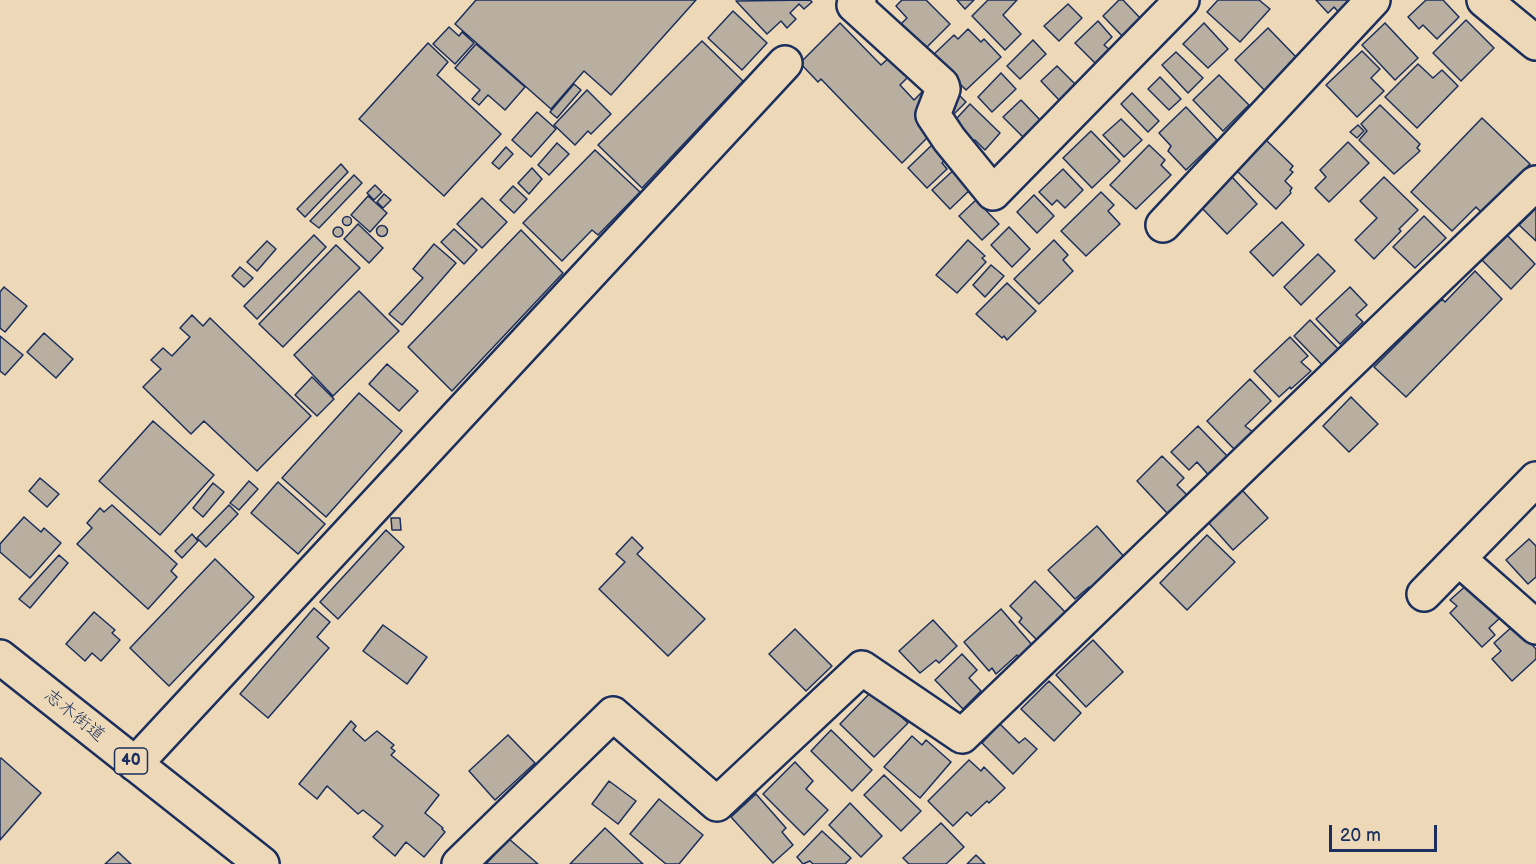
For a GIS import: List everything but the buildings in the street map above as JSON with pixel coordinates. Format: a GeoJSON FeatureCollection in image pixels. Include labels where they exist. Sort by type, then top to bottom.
{"type":"FeatureCollection","features":[{"type":"Feature","properties":{"kind":"street"},"geometry":{"type":"LineString","coordinates":[[859,0],[854,5],[942,85],[933,115],[949,139],[993,193],[1182,0]]}},
{"type":"Feature","properties":{"kind":"street"},"geometry":{"type":"LineString","coordinates":[[1163,225],[1373,0]]}},
{"type":"Feature","properties":{"kind":"street"},"geometry":{"type":"LineString","coordinates":[[1484,0],[1536,43]]}},
{"type":"Feature","properties":{"kind":"street"},"geometry":{"type":"LineString","coordinates":[[135,764],[785,63]]}},
{"type":"Feature","properties":{"kind":"street"},"geometry":{"type":"LineString","coordinates":[[459,864],[613,714],[717,804],[862,668],[963,736],[1536,183]]}},
{"type":"Feature","properties":{"kind":"street"},"geometry":{"type":"LineString","coordinates":[[1424,594],[1536,479]]}},
{"type":"Feature","properties":{"kind":"street"},"geometry":{"type":"LineString","coordinates":[[1459,559],[1536,627]]}},
{"type":"Feature","properties":{"kind":"street","name":"志木街道"},"geometry":{"type":"LineString","coordinates":[[0,657],[262,864]]}}]}
